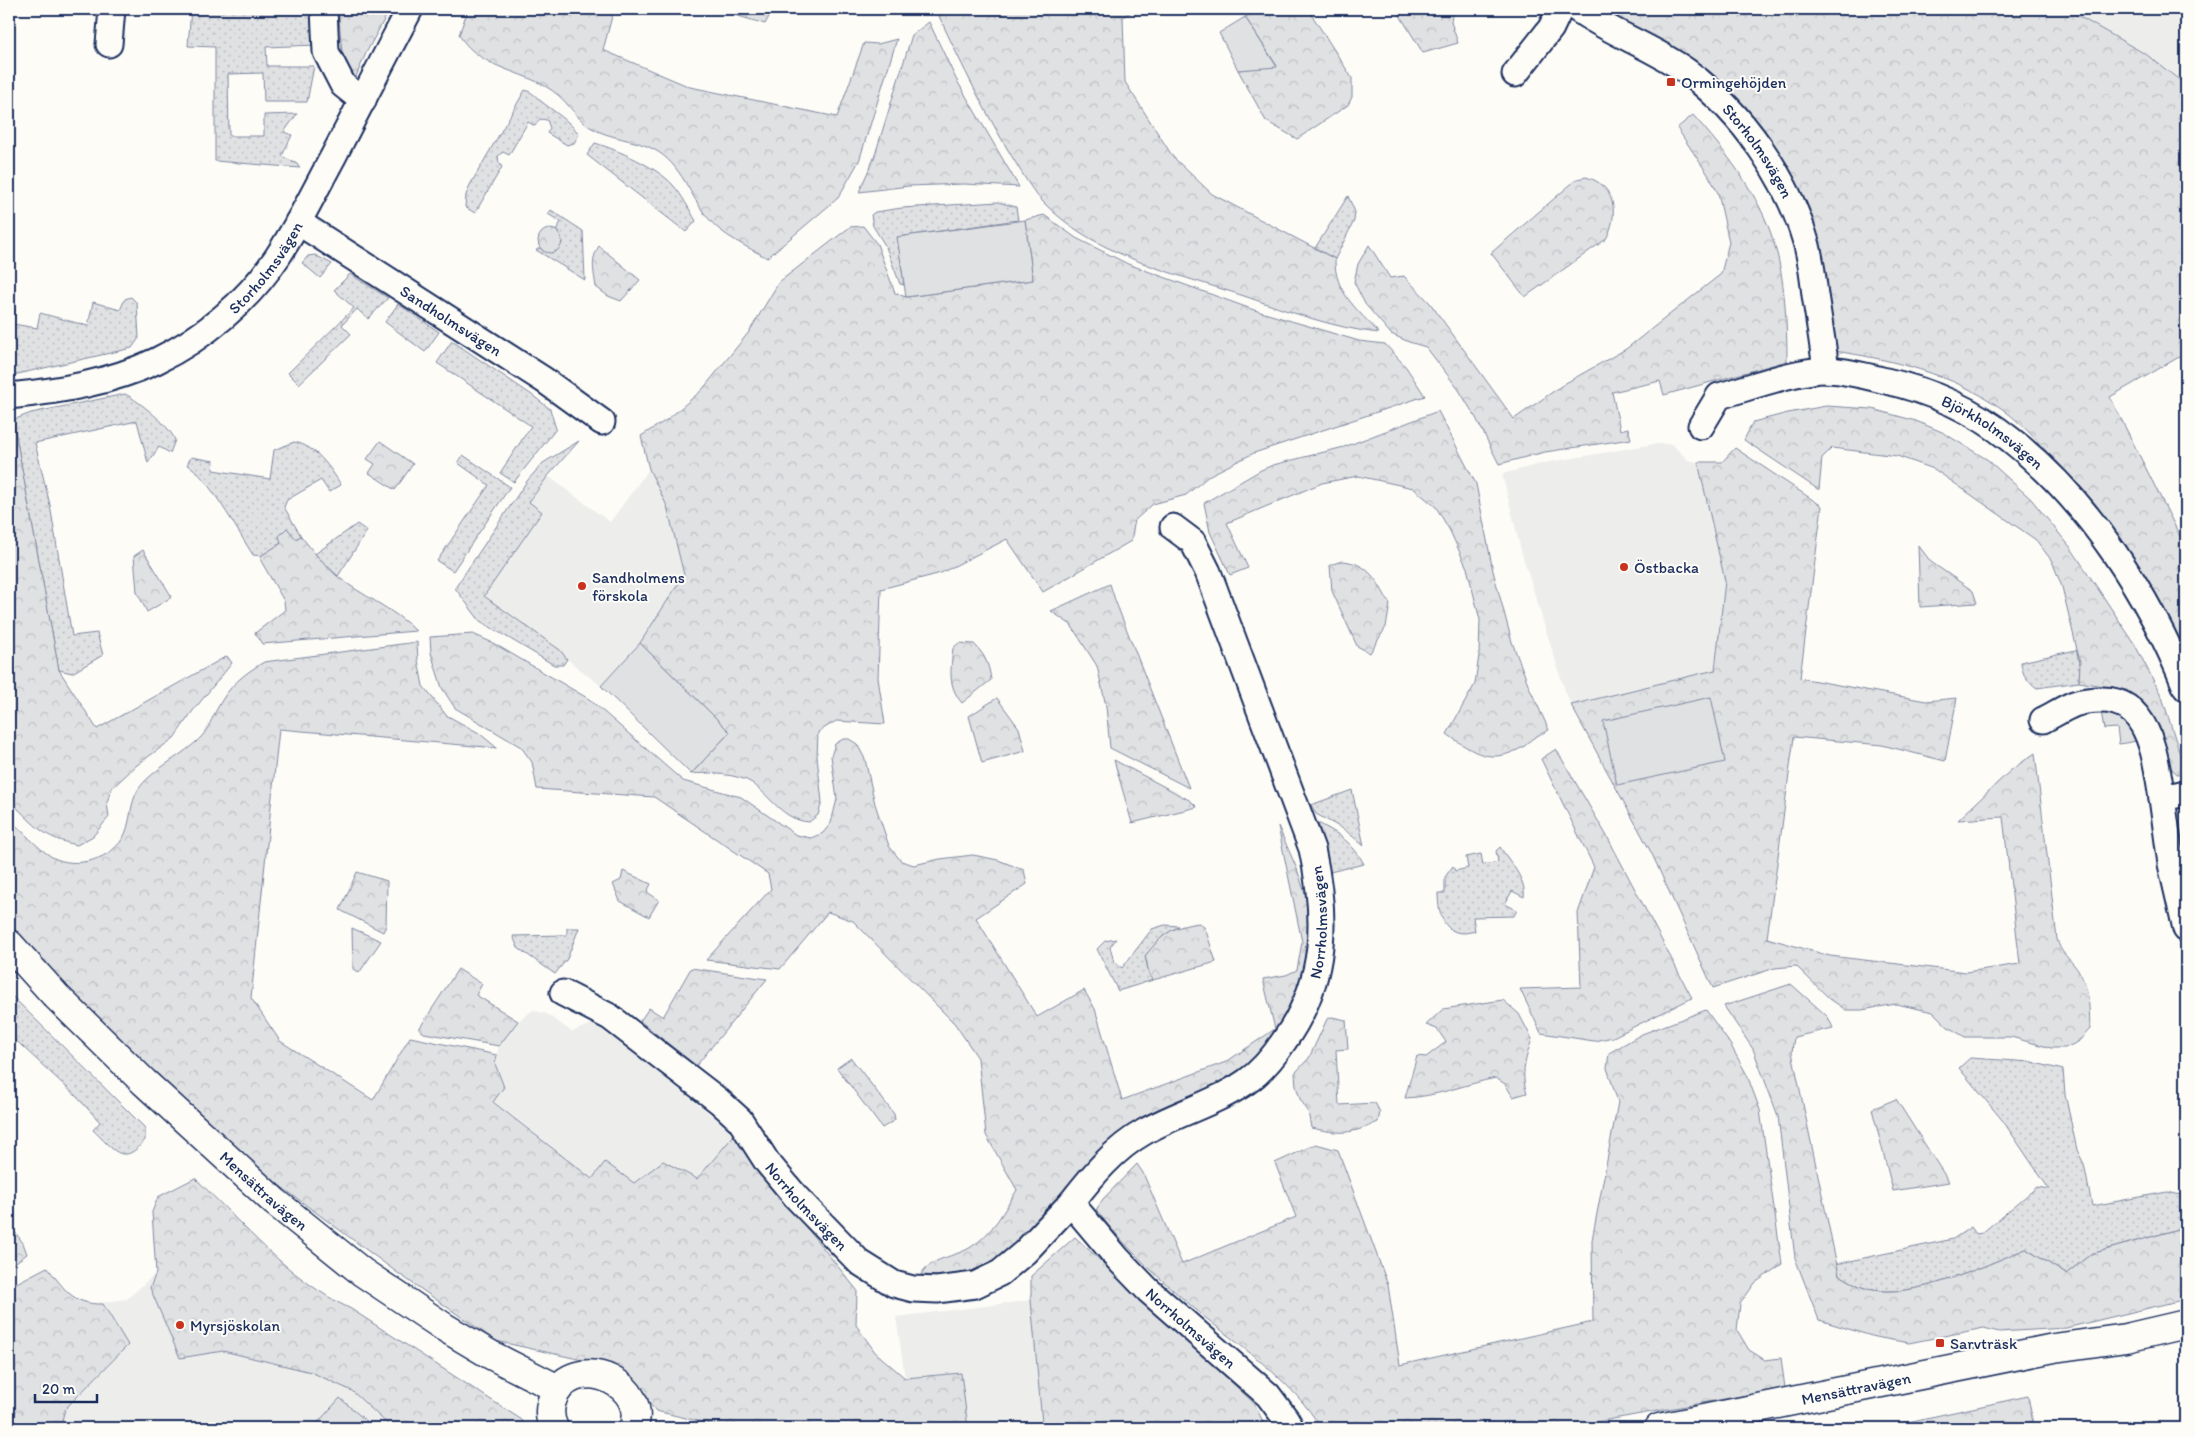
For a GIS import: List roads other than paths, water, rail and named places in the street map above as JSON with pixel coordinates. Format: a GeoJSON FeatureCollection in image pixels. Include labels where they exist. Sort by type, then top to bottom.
{"type":"FeatureCollection","features":[{"type":"Feature","properties":{"kind":"street"},"geometry":{"type":"LineString","coordinates":[[109,44],[112,9]]}},
{"type":"Feature","properties":{"kind":"street"},"geometry":{"type":"LineString","coordinates":[[324,9],[326,52],[343,85],[362,100]]}},
{"type":"Feature","properties":{"kind":"street","name":"Storholmsvägen"},"geometry":{"type":"LineString","coordinates":[[9,396],[69,389],[114,377],[156,361],[194,339],[224,317],[249,292],[277,257],[298,222],[410,9]]}},
{"type":"Feature","properties":{"kind":"street"},"geometry":{"type":"LineString","coordinates":[[1515,74],[1551,28],[1560,9]]}},
{"type":"Feature","properties":{"kind":"street","name":"Storholmsvägen"},"geometry":{"type":"LineString","coordinates":[[1577,9],[1632,41],[1661,55],[1688,73],[1728,109],[1759,148],[1787,195],[1807,244],[1826,370]]}},
{"type":"Feature","properties":{"kind":"street","name":"Sandholmsvägen"},"geometry":{"type":"LineString","coordinates":[[298,222],[544,380],[602,422]]}},
{"type":"Feature","properties":{"kind":"street","name":"Björkholmsvägen"},"geometry":{"type":"LineString","coordinates":[[1702,426],[1719,396],[1799,374],[1826,370],[1906,385],[1943,399],[1979,418],[2012,440],[2078,506],[2101,535],[2131,578],[2155,621],[2186,688]]}},
{"type":"Feature","properties":{"kind":"street","name":"Norrholmsvägen"},"geometry":{"type":"LineString","coordinates":[[563,993],[610,1017],[719,1101],[740,1120],[767,1162],[815,1217],[859,1262],[894,1284],[913,1289],[937,1290],[975,1285],[1000,1272],[1025,1252],[1071,1203],[1095,1173],[1127,1144],[1143,1132],[1219,1098],[1247,1082],[1273,1058],[1293,1030],[1304,1009],[1314,980],[1321,948],[1322,919],[1319,883],[1312,849],[1208,572],[1193,542],[1173,527]]}},
{"type":"Feature","properties":{"kind":"street"},"geometry":{"type":"LineString","coordinates":[[2043,720],[2075,704],[2091,700],[2107,700],[2122,703],[2132,710],[2145,729],[2158,771],[2174,796],[2171,864],[2186,929]]}},
{"type":"Feature","properties":{"kind":"street","name":"Mensättravägen"},"geometry":{"type":"LineString","coordinates":[[9,944],[56,996],[137,1075],[268,1196],[362,1272],[444,1328],[491,1355],[558,1389]]}},
{"type":"Feature","properties":{"kind":"street","name":"Norrholmsvägen"},"geometry":{"type":"LineString","coordinates":[[1071,1203],[1118,1259],[1148,1290],[1268,1394],[1291,1428]]}},
{"type":"Feature","properties":{"kind":"street","name":"Mensättravägen"},"geometry":{"type":"LineString","coordinates":[[2054,1348],[2123,1327],[2186,1311]]}},
{"type":"Feature","properties":{"kind":"street","name":"Mensättravägen"},"geometry":{"type":"LineString","coordinates":[[1659,1428],[2054,1348],[2126,1338],[2186,1324]]}},
{"type":"Feature","properties":{"kind":"street"},"geometry":{"type":"LineString","coordinates":[[554,1428],[550,1408],[558,1389],[568,1379],[580,1374],[593,1374],[611,1379],[622,1387],[630,1397],[639,1426]]}},
{"type":"Feature","properties":{"kind":"place","name":"Ormingehöjden"},"geometry":{"type":"Point","coordinates":[1671,82]}},
{"type":"Feature","properties":{"kind":"place","name":"Östbacka"},"geometry":{"type":"Point","coordinates":[1624,567]}},
{"type":"Feature","properties":{"kind":"place","name":"Sandholmens förskola"},"geometry":{"type":"Point","coordinates":[582,586]}},
{"type":"Feature","properties":{"kind":"place","name":"Myrsjöskolan"},"geometry":{"type":"Point","coordinates":[180,1325]}},
{"type":"Feature","properties":{"kind":"place","name":"Sarvträsk"},"geometry":{"type":"Point","coordinates":[1940,1343]}}]}
